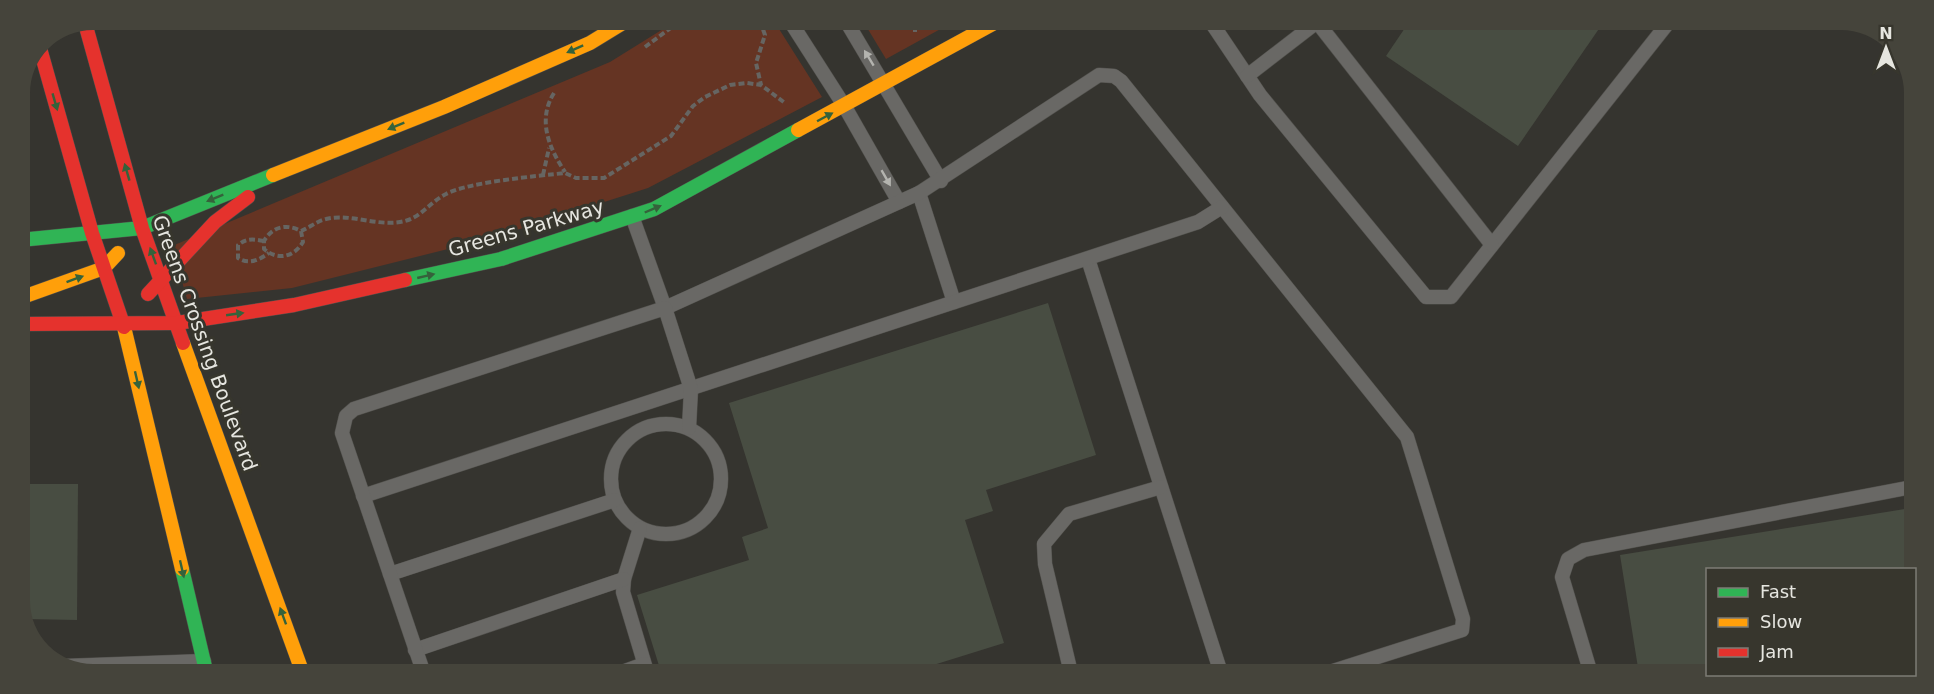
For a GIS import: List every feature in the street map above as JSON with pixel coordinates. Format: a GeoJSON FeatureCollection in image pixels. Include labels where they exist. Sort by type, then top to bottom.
{"type":"FeatureCollection","features":[{"type":"Feature","properties":{"kind":"street","name":"Greens Crossing Boulevard"},"geometry":{"type":"LineString","coordinates":[[87,30],[142,228],[299,664]]}},
{"type":"Feature","properties":{"kind":"street"},"geometry":{"type":"LineString","coordinates":[[30,239],[142,228],[548,61],[590,43],[611,30]]}},
{"type":"Feature","properties":{"kind":"street","name":"Greens Parkway"},"geometry":{"type":"LineString","coordinates":[[30,324],[177,323],[294,305],[501,259],[654,209],[845,107],[982,30]]}},
{"type":"Feature","properties":{"kind":"street"},"geometry":{"type":"LineString","coordinates":[[42,57],[92,233],[123,323],[205,664]]}},
{"type":"Feature","properties":{"kind":"street"},"geometry":{"type":"LineString","coordinates":[[123,323],[161,279],[231,208],[299,164]]}},
{"type":"Feature","properties":{"kind":"street"},"geometry":{"type":"LineString","coordinates":[[30,294],[104,268],[142,228]]}},
{"type":"Feature","properties":{"kind":"lane"},"geometry":{"type":"LineString","coordinates":[[796,30],[845,107],[899,202]]}},
{"type":"Feature","properties":{"kind":"lane"},"geometry":{"type":"LineString","coordinates":[[851,30],[941,181]]}},
{"type":"Feature","properties":{"kind":"lane"},"geometry":{"type":"LineString","coordinates":[[1216,30],[1247,76],[1426,297],[1451,297],[1662,30]]}},
{"type":"Feature","properties":{"kind":"lane"},"geometry":{"type":"LineString","coordinates":[[1247,76],[1307,30]]}},
{"type":"Feature","properties":{"kind":"lane"},"geometry":{"type":"LineString","coordinates":[[1323,30],[1492,245]]}},
{"type":"Feature","properties":{"kind":"lane"},"geometry":{"type":"LineString","coordinates":[[421,664],[342,433],[346,416],[354,409],[665,308],[919,193],[941,181],[1099,75],[1108,75],[1122,81],[1407,437],[1463,619],[1460,632],[1356,664]]}},
{"type":"Feature","properties":{"kind":"lane"},"geometry":{"type":"LineString","coordinates":[[919,193],[954,302]]}},
{"type":"Feature","properties":{"kind":"lane"},"geometry":{"type":"LineString","coordinates":[[363,496],[1198,222],[1222,207]]}},
{"type":"Feature","properties":{"kind":"lane"},"geometry":{"type":"LineString","coordinates":[[632,216],[691,389],[689,428]]}},
{"type":"Feature","properties":{"kind":"lane"},"geometry":{"type":"LineString","coordinates":[[1088,258],[1218,664]]}},
{"type":"Feature","properties":{"kind":"lane"},"geometry":{"type":"LineString","coordinates":[[672,424],[689,428],[705,439],[717,454],[722,482],[721,491],[714,508],[702,522],[686,532],[667,535],[648,532],[631,523],[619,510],[610,476],[615,458],[624,443],[637,431],[654,425],[672,424]]}},
{"type":"Feature","properties":{"kind":"lane"},"geometry":{"type":"LineString","coordinates":[[1069,664],[1045,564],[1044,544],[1069,514],[1161,487]]}},
{"type":"Feature","properties":{"kind":"lane"},"geometry":{"type":"LineString","coordinates":[[1588,664],[1562,577],[1568,559],[1584,550],[1904,488]]}},
{"type":"Feature","properties":{"kind":"lane"},"geometry":{"type":"LineString","coordinates":[[390,574],[615,501]]}},
{"type":"Feature","properties":{"kind":"lane"},"geometry":{"type":"LineString","coordinates":[[640,528],[624,579],[624,602],[645,664]]}},
{"type":"Feature","properties":{"kind":"lane"},"geometry":{"type":"LineString","coordinates":[[416,650],[624,579]]}},
{"type":"Feature","properties":{"kind":"path"},"geometry":{"type":"LineString","coordinates":[[638,50],[669,30]]}},
{"type":"Feature","properties":{"kind":"path"},"geometry":{"type":"LineString","coordinates":[[761,85],[756,63],[765,35],[763,30]]}},
{"type":"Feature","properties":{"kind":"path"},"geometry":{"type":"LineString","coordinates":[[301,231],[303,242],[299,249],[288,256],[276,257],[264,249],[264,241],[275,229],[288,226],[301,231],[324,219],[339,218],[375,223],[399,222],[417,218],[445,194],[466,188],[565,173],[576,178],[604,178],[671,136],[693,106],[705,97],[730,85],[747,83],[761,85],[788,106]]}},
{"type":"Feature","properties":{"kind":"path"},"geometry":{"type":"LineString","coordinates":[[543,175],[549,147],[547,111],[558,89]]}},
{"type":"Feature","properties":{"kind":"path"},"geometry":{"type":"LineString","coordinates":[[549,147],[565,173]]}},
{"type":"Feature","properties":{"kind":"path"},"geometry":{"type":"LineString","coordinates":[[264,241],[252,238],[244,241],[238,245],[238,258],[244,262],[252,261],[269,253]]}},
{"type":"Feature","properties":{"kind":"shaded area"},"geometry":{"type":"Polygon","coordinates":[[[662,30],[780,30],[822,97],[648,188],[488,239],[292,288],[187,299],[172,246],[610,62],[662,30]]]}},
{"type":"Feature","properties":{"kind":"shaded area"},"geometry":{"type":"Polygon","coordinates":[[[868,30],[939,30],[886,59],[868,30]]]}},
{"type":"Feature","properties":{"kind":"building"},"geometry":{"type":"Polygon","coordinates":[[[1404,30],[1598,30],[1518,146],[1386,56],[1404,30]]]}},
{"type":"Feature","properties":{"kind":"building"},"geometry":{"type":"Polygon","coordinates":[[[1048,303],[1096,455],[986,490],[993,511],[965,520],[1004,643],[937,664],[659,664],[637,595],[749,560],[742,537],[768,528],[729,403],[1048,303]]]}},
{"type":"Feature","properties":{"kind":"building"},"geometry":{"type":"Polygon","coordinates":[[[30,484],[78,484],[77,620],[33,619],[30,605],[30,484]]]}},
{"type":"Feature","properties":{"kind":"building"},"geometry":{"type":"Polygon","coordinates":[[[1904,509],[1904,568],[1706,568],[1706,664],[1637,664],[1620,555],[1904,509]]]}},
{"type":"Feature","properties":{"kind":"traffic: fast"},"geometry":{"type":"LineString","coordinates":[[405,280],[501,259],[654,209],[798,130]]}},
{"type":"Feature","properties":{"kind":"traffic: fast"},"geometry":{"type":"LineString","coordinates":[[30,239],[142,228],[273,175]]}},
{"type":"Feature","properties":{"kind":"traffic: fast"},"geometry":{"type":"LineString","coordinates":[[182,569],[204,664]]}},
{"type":"Feature","properties":{"kind":"traffic: slow"},"geometry":{"type":"LineString","coordinates":[[273,175],[444,107],[590,43],[611,30]]}},
{"type":"Feature","properties":{"kind":"traffic: slow"},"geometry":{"type":"LineString","coordinates":[[798,130],[981,30]]}},
{"type":"Feature","properties":{"kind":"traffic: slow"},"geometry":{"type":"LineString","coordinates":[[30,294],[104,268],[118,253]]}},
{"type":"Feature","properties":{"kind":"traffic: slow"},"geometry":{"type":"LineString","coordinates":[[124,327],[182,569]]}},
{"type":"Feature","properties":{"kind":"traffic: slow"},"geometry":{"type":"LineString","coordinates":[[183,343],[299,664]]}},
{"type":"Feature","properties":{"kind":"traffic: jam"},"geometry":{"type":"LineString","coordinates":[[87,30],[142,228],[183,343]]}},
{"type":"Feature","properties":{"kind":"traffic: jam"},"geometry":{"type":"LineString","coordinates":[[42,57],[92,233],[124,327]]}},
{"type":"Feature","properties":{"kind":"traffic: jam"},"geometry":{"type":"LineString","coordinates":[[148,294],[215,222],[248,197]]}},
{"type":"Feature","properties":{"kind":"traffic: jam"},"geometry":{"type":"LineString","coordinates":[[30,324],[177,323],[294,305],[405,280]]}}]}
